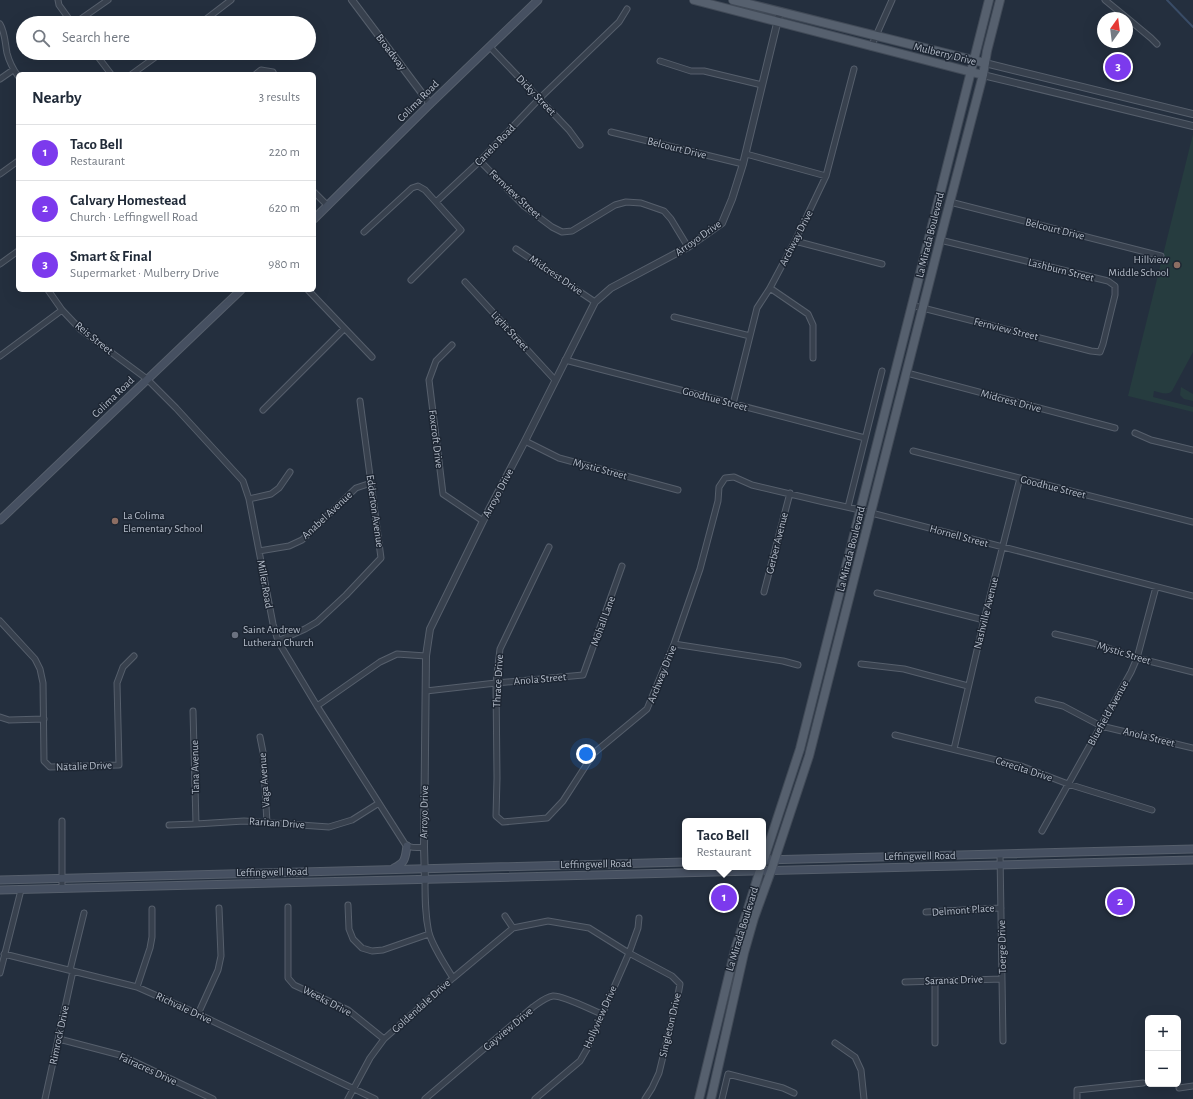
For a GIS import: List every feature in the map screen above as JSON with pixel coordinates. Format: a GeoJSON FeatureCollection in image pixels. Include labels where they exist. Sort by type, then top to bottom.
{"type":"FeatureCollection","features":[{"type":"Feature","properties":{"kind":"main road","name":"Colima Road"},"geometry":{"type":"LineString","coordinates":[[316,218],[430,104],[538,0]]}},
{"type":"Feature","properties":{"kind":"main road","name":"Mulberry Drive"},"geometry":{"type":"LineString","coordinates":[[694,0],[983,75]]}},
{"type":"Feature","properties":{"kind":"main road","name":"Mulberry Drive"},"geometry":{"type":"LineString","coordinates":[[733,0],[985,63]]}},
{"type":"Feature","properties":{"kind":"main road","name":"La Mirada Boulevard"},"geometry":{"type":"LineString","coordinates":[[766,852],[800,749],[989,0]]}},
{"type":"Feature","properties":{"kind":"main road","name":"La Mirada Boulevard"},"geometry":{"type":"LineString","coordinates":[[711,1099],[744,953],[754,918],[809,756],[983,75],[1000,0]]}},
{"type":"Feature","properties":{"kind":"main road","name":"Colima Road"},"geometry":{"type":"LineString","coordinates":[[1,517],[239,292]]}},
{"type":"Feature","properties":{"kind":"main road"},"geometry":{"type":"LineString","coordinates":[[392,869],[403,862],[406,857],[407,846]]}},
{"type":"Feature","properties":{"kind":"main road","name":"Leffingwell Road"},"geometry":{"type":"LineString","coordinates":[[766,862],[775,859],[1193,849]]}},
{"type":"Feature","properties":{"kind":"main road","name":"Leffingwell Road"},"geometry":{"type":"LineString","coordinates":[[766,867],[771,871],[1193,860]]}},
{"type":"Feature","properties":{"kind":"main road","name":"Leffingwell Road"},"geometry":{"type":"LineString","coordinates":[[0,880],[682,862]]}},
{"type":"Feature","properties":{"kind":"main road","name":"Leffingwell Road"},"geometry":{"type":"LineString","coordinates":[[0,890],[425,880],[682,868]]}},
{"type":"Feature","properties":{"kind":"main road","name":"La Mirada Boulevard"},"geometry":{"type":"LineString","coordinates":[[699,1099],[735,950],[760,870]]}},
{"type":"Feature","properties":{"kind":"street"},"geometry":{"type":"LineString","coordinates":[[58,0],[59,5],[68,16]]}},
{"type":"Feature","properties":{"kind":"street"},"geometry":{"type":"LineString","coordinates":[[84,16],[108,0]]}},
{"type":"Feature","properties":{"kind":"street"},"geometry":{"type":"LineString","coordinates":[[210,16],[231,0]]}},
{"type":"Feature","properties":{"kind":"street","name":"Broadway"},"geometry":{"type":"LineString","coordinates":[[352,0],[430,104]]}},
{"type":"Feature","properties":{"kind":"street"},"geometry":{"type":"LineString","coordinates":[[871,47],[892,0]]}},
{"type":"Feature","properties":{"kind":"street"},"geometry":{"type":"LineString","coordinates":[[1105,0],[1120,12]]}},
{"type":"Feature","properties":{"kind":"street","name":"Canelo Road"},"geometry":{"type":"LineString","coordinates":[[436,202],[480,161],[540,98],[619,22],[627,9]]}},
{"type":"Feature","properties":{"kind":"street","name":"Arroyo Drive"},"geometry":{"type":"LineString","coordinates":[[453,978],[429,934],[425,908],[424,847],[426,656],[430,629],[483,521],[595,302],[611,288],[688,247],[722,223],[732,199],[746,154],[780,11]]}},
{"type":"Feature","properties":{"kind":"street"},"geometry":{"type":"LineString","coordinates":[[1133,23],[1157,44]]}},
{"type":"Feature","properties":{"kind":"street"},"geometry":{"type":"LineString","coordinates":[[0,24],[3,28],[7,54],[13,70],[16,74]]}},
{"type":"Feature","properties":{"kind":"street","name":"Dicky Street"},"geometry":{"type":"LineString","coordinates":[[490,47],[540,98],[569,130],[580,145]]}},
{"type":"Feature","properties":{"kind":"street"},"geometry":{"type":"LineString","coordinates":[[100,60],[109,72]]}},
{"type":"Feature","properties":{"kind":"street"},"geometry":{"type":"LineString","coordinates":[[135,72],[151,60]]}},
{"type":"Feature","properties":{"kind":"street"},"geometry":{"type":"LineString","coordinates":[[660,61],[691,71],[704,71],[762,85]]}},
{"type":"Feature","properties":{"kind":"street","name":"Mulberry Drive"},"geometry":{"type":"LineString","coordinates":[[985,63],[1193,114]]}},
{"type":"Feature","properties":{"kind":"street","name":"Archway Drive"},"geometry":{"type":"LineString","coordinates":[[733,404],[757,308],[770,288],[795,241],[826,176],[854,69]]}},
{"type":"Feature","properties":{"kind":"street"},"geometry":{"type":"LineString","coordinates":[[0,79],[13,70]]}},
{"type":"Feature","properties":{"kind":"street"},"geometry":{"type":"LineString","coordinates":[[258,72],[261,70],[272,72]]}},
{"type":"Feature","properties":{"kind":"street","name":"Mulberry Drive"},"geometry":{"type":"LineString","coordinates":[[983,75],[1193,126]]}},
{"type":"Feature","properties":{"kind":"street","name":"Belcourt Drive"},"geometry":{"type":"LineString","coordinates":[[611,132],[743,164]]}},
{"type":"Feature","properties":{"kind":"street"},"geometry":{"type":"LineString","coordinates":[[746,154],[826,176]]}},
{"type":"Feature","properties":{"kind":"street","name":"Fernview Street"},"geometry":{"type":"LineString","coordinates":[[480,161],[524,206],[552,227],[562,232],[572,231],[615,205],[626,202],[641,203],[664,211],[672,219],[688,247]]}},
{"type":"Feature","properties":{"kind":"street"},"geometry":{"type":"LineString","coordinates":[[0,174],[16,162]]}},
{"type":"Feature","properties":{"kind":"street"},"geometry":{"type":"LineString","coordinates":[[364,232],[412,188],[418,186],[425,190],[461,230],[411,280]]}},
{"type":"Feature","properties":{"kind":"street"},"geometry":{"type":"LineString","coordinates":[[316,194],[328,206]]}},
{"type":"Feature","properties":{"kind":"street","name":"Belcourt Drive"},"geometry":{"type":"LineString","coordinates":[[950,202],[1161,256]]}},
{"type":"Feature","properties":{"kind":"street","name":"Lashburn Street"},"geometry":{"type":"LineString","coordinates":[[940,240],[1108,281],[1115,286],[1115,295],[1100,352]]}},
{"type":"Feature","properties":{"kind":"street"},"geometry":{"type":"LineString","coordinates":[[795,241],[882,264]]}},
{"type":"Feature","properties":{"kind":"street","name":"Midcrest Drive"},"geometry":{"type":"LineString","coordinates":[[516,249],[595,302]]}},
{"type":"Feature","properties":{"kind":"street"},"geometry":{"type":"LineString","coordinates":[[0,264],[16,252]]}},
{"type":"Feature","properties":{"kind":"street","name":"Light Street"},"geometry":{"type":"LineString","coordinates":[[465,282],[555,380]]}},
{"type":"Feature","properties":{"kind":"street"},"geometry":{"type":"LineString","coordinates":[[770,288],[808,314],[813,325],[813,358]]}},
{"type":"Feature","properties":{"kind":"street","name":"Reis Street"},"geometry":{"type":"LineString","coordinates":[[49,292],[62,310],[81,330],[148,379]]}},
{"type":"Feature","properties":{"kind":"street"},"geometry":{"type":"LineString","coordinates":[[310,292],[372,357]]}},
{"type":"Feature","properties":{"kind":"street","name":"Fernview Street"},"geometry":{"type":"LineString","coordinates":[[911,306],[1100,352]]}},
{"type":"Feature","properties":{"kind":"street"},"geometry":{"type":"LineString","coordinates":[[0,356],[62,310]]}},
{"type":"Feature","properties":{"kind":"street"},"geometry":{"type":"LineString","coordinates":[[674,317],[750,336]]}},
{"type":"Feature","properties":{"kind":"street"},"geometry":{"type":"LineString","coordinates":[[263,410],[344,329]]}},
{"type":"Feature","properties":{"kind":"street","name":"Foxcroft Drive"},"geometry":{"type":"LineString","coordinates":[[452,345],[436,361],[429,380],[443,494],[483,521]]}},
{"type":"Feature","properties":{"kind":"street","name":"Goodhue Street"},"geometry":{"type":"LineString","coordinates":[[565,360],[865,438]]}},
{"type":"Feature","properties":{"kind":"street","name":"La Mirada Boulevard"},"geometry":{"type":"LineString","coordinates":[[848,507],[882,371]]}},
{"type":"Feature","properties":{"kind":"street","name":"Midcrest Drive"},"geometry":{"type":"LineString","coordinates":[[907,374],[1115,428]]}},
{"type":"Feature","properties":{"kind":"street","name":"Miller Road"},"geometry":{"type":"LineString","coordinates":[[148,379],[182,414],[243,482],[249,499],[273,624],[278,641],[317,706],[407,846]]}},
{"type":"Feature","properties":{"kind":"street","name":"Edderton Avenue"},"geometry":{"type":"LineString","coordinates":[[278,641],[317,622],[346,595],[381,558],[360,402]]}},
{"type":"Feature","properties":{"kind":"street"},"geometry":{"type":"LineString","coordinates":[[1135,433],[1151,440],[1193,450]]}},
{"type":"Feature","properties":{"kind":"street","name":"Mystic Street"},"geometry":{"type":"LineString","coordinates":[[525,441],[559,458],[678,490]]}},
{"type":"Feature","properties":{"kind":"street","name":"Goodhue Street"},"geometry":{"type":"LineString","coordinates":[[913,451],[1193,522]]}},
{"type":"Feature","properties":{"kind":"street"},"geometry":{"type":"LineString","coordinates":[[249,499],[271,494],[279,488],[290,472]]}},
{"type":"Feature","properties":{"kind":"street","name":"Hornell Street"},"geometry":{"type":"LineString","coordinates":[[725,478],[734,477],[752,485],[872,513],[1193,596]]}},
{"type":"Feature","properties":{"kind":"street","name":"Archway Drive"},"geometry":{"type":"LineString","coordinates":[[504,822],[547,818],[563,801],[594,753],[648,709],[674,644],[700,569],[718,501],[719,487],[725,478]]}},
{"type":"Feature","properties":{"kind":"street","name":"Nashville Avenue"},"geometry":{"type":"LineString","coordinates":[[954,749],[984,620],[1020,478]]}},
{"type":"Feature","properties":{"kind":"street","name":"Anabel Avenue"},"geometry":{"type":"LineString","coordinates":[[259,551],[289,546],[302,540],[356,488],[371,483]]}},
{"type":"Feature","properties":{"kind":"street","name":"Gerber Avenue"},"geometry":{"type":"LineString","coordinates":[[764,592],[790,493]]}},
{"type":"Feature","properties":{"kind":"street","name":"Thrace Drive"},"geometry":{"type":"LineString","coordinates":[[504,822],[496,816],[496,683],[500,649],[549,547]]}},
{"type":"Feature","properties":{"kind":"street","name":"Mohall Lane"},"geometry":{"type":"LineString","coordinates":[[583,675],[622,566]]}},
{"type":"Feature","properties":{"kind":"street","name":"Bluefield Avenue"},"geometry":{"type":"LineString","coordinates":[[1042,831],[1138,658],[1156,587]]}},
{"type":"Feature","properties":{"kind":"street"},"geometry":{"type":"LineString","coordinates":[[876,593],[984,620]]}},
{"type":"Feature","properties":{"kind":"street","name":"Natalie Drive"},"geometry":{"type":"LineString","coordinates":[[0,621],[35,659],[40,669],[43,683],[44,761],[50,767],[119,765],[118,684],[124,667],[134,656]]}},
{"type":"Feature","properties":{"kind":"street","name":"Mystic Street"},"geometry":{"type":"LineString","coordinates":[[1055,634],[1093,643],[1138,658],[1193,672]]}},
{"type":"Feature","properties":{"kind":"street"},"geometry":{"type":"LineString","coordinates":[[674,644],[783,661],[798,665]]}},
{"type":"Feature","properties":{"kind":"street"},"geometry":{"type":"LineString","coordinates":[[317,706],[391,656],[397,654],[426,656]]}},
{"type":"Feature","properties":{"kind":"street"},"geometry":{"type":"LineString","coordinates":[[861,664],[904,669],[968,686]]}},
{"type":"Feature","properties":{"kind":"street","name":"Anola Street"},"geometry":{"type":"LineString","coordinates":[[426,691],[583,675]]}},
{"type":"Feature","properties":{"kind":"street","name":"Anola Street"},"geometry":{"type":"LineString","coordinates":[[1038,700],[1063,706],[1101,726],[1193,748]]}},
{"type":"Feature","properties":{"kind":"street","name":"Tana Avenue"},"geometry":{"type":"LineString","coordinates":[[193,711],[196,824]]}},
{"type":"Feature","properties":{"kind":"street"},"geometry":{"type":"LineString","coordinates":[[0,717],[9,720],[44,718]]}},
{"type":"Feature","properties":{"kind":"street","name":"Cerecita Drive"},"geometry":{"type":"LineString","coordinates":[[894,735],[1021,766],[1068,784],[1152,810]]}},
{"type":"Feature","properties":{"kind":"street","name":"Vaga Avenue"},"geometry":{"type":"LineString","coordinates":[[260,737],[263,752],[267,823]]}},
{"type":"Feature","properties":{"kind":"street","name":"Raritan Drive"},"geometry":{"type":"LineString","coordinates":[[169,825],[244,821],[329,827],[352,820],[379,803]]}},
{"type":"Feature","properties":{"kind":"street"},"geometry":{"type":"LineString","coordinates":[[62,821],[62,889]]}},
{"type":"Feature","properties":{"kind":"street"},"geometry":{"type":"LineString","coordinates":[[407,846],[416,848],[424,847]]}},
{"type":"Feature","properties":{"kind":"street","name":"Toerge Drive"},"geometry":{"type":"LineString","coordinates":[[1000,854],[1003,1041]]}},
{"type":"Feature","properties":{"kind":"street"},"geometry":{"type":"LineString","coordinates":[[0,973],[21,890]]}},
{"type":"Feature","properties":{"kind":"street"},"geometry":{"type":"LineString","coordinates":[[348,905],[349,929],[353,939],[362,948],[372,951],[382,950],[429,934]]}},
{"type":"Feature","properties":{"kind":"street","name":"Weeks Drive"},"geometry":{"type":"LineString","coordinates":[[288,907],[288,978],[294,985],[348,1010],[384,1039]]}},
{"type":"Feature","properties":{"kind":"street"},"geometry":{"type":"LineString","coordinates":[[198,1014],[218,970],[221,956],[219,908]]}},
{"type":"Feature","properties":{"kind":"street","name":"Delmont Place"},"geometry":{"type":"LineString","coordinates":[[926,912],[1001,908]]}},
{"type":"Feature","properties":{"kind":"street"},"geometry":{"type":"LineString","coordinates":[[137,987],[150,948],[152,937],[152,909]]}},
{"type":"Feature","properties":{"kind":"street","name":"Rimrock Drive"},"geometry":{"type":"LineString","coordinates":[[45,1099],[59,1039],[71,970],[84,913]]}},
{"type":"Feature","properties":{"kind":"street"},"geometry":{"type":"LineString","coordinates":[[505,916],[513,928]]}},
{"type":"Feature","properties":{"kind":"street","name":"Hollyview Drive"},"geometry":{"type":"LineString","coordinates":[[535,1099],[580,1061],[587,1049],[638,928],[639,918]]}},
{"type":"Feature","properties":{"kind":"street","name":"Goldendale Drive"},"geometry":{"type":"LineString","coordinates":[[348,1099],[370,1058],[384,1039],[453,978],[513,928],[548,921],[589,928],[628,953]]}},
{"type":"Feature","properties":{"kind":"street","name":"Singleton Drive"},"geometry":{"type":"LineString","coordinates":[[628,953],[672,976],[680,984],[659,1073],[645,1099]]}},
{"type":"Feature","properties":{"kind":"street","name":"Richvale Drive"},"geometry":{"type":"LineString","coordinates":[[4,954],[137,987],[198,1014],[353,1089]]}},
{"type":"Feature","properties":{"kind":"street","name":"Saranac Drive"},"geometry":{"type":"LineString","coordinates":[[905,982],[1002,979]]}},
{"type":"Feature","properties":{"kind":"street"},"geometry":{"type":"LineString","coordinates":[[935,981],[935,1043]]}},
{"type":"Feature","properties":{"kind":"street","name":"Gayview Drive"},"geometry":{"type":"LineString","coordinates":[[425,1099],[534,1006],[545,999],[555,996],[564,998],[602,1014]]}},
{"type":"Feature","properties":{"kind":"street","name":"Fairacres Drive"},"geometry":{"type":"LineString","coordinates":[[59,1039],[120,1055],[213,1099]]}},
{"type":"Feature","properties":{"kind":"street"},"geometry":{"type":"LineString","coordinates":[[835,1043],[855,1057],[861,1070],[864,1099]]}},
{"type":"Feature","properties":{"kind":"street"},"geometry":{"type":"LineString","coordinates":[[722,1099],[728,1074],[783,1088],[794,1093]]}},
{"type":"Feature","properties":{"kind":"street"},"geometry":{"type":"LineString","coordinates":[[1077,1099],[1077,1090],[1143,1083]]}},
{"type":"Feature","properties":{"kind":"street"},"geometry":{"type":"LineString","coordinates":[[1179,1088],[1193,1086]]}},
{"type":"Feature","properties":{"kind":"street"},"geometry":{"type":"LineString","coordinates":[[353,1089],[376,1099]]}},
{"type":"Feature","properties":{"kind":"green space","name":"Hillview Middle School"},"geometry":{"type":"Polygon","coordinates":[[[1193,134],[1193,352],[1172,391],[1166,393],[1154,391],[1153,397],[1193,407],[1193,412],[1128,396],[1193,134]]]}},
{"type":"Feature","properties":{"kind":"green space"},"geometry":{"type":"Polygon","coordinates":[[[1181,387],[1193,394],[1193,401],[1184,399],[1180,395],[1181,387]]]}},
{"type":"Feature","properties":{"kind":"waterway"},"geometry":{"type":"LineString","coordinates":[[1167,0],[1193,27]]}},
{"type":"Feature","properties":{"kind":"place","name":"Smart & Final"},"geometry":{"type":"Point","coordinates":[1118,67]}},
{"type":"Feature","properties":{"kind":"place","name":"Hillview Middle School"},"geometry":{"type":"Point","coordinates":[1177,265]}},
{"type":"Feature","properties":{"kind":"place","name":"La Colima Elementary School"},"geometry":{"type":"Point","coordinates":[115,521]}},
{"type":"Feature","properties":{"kind":"place","name":"Saint Andrew Lutheran Church"},"geometry":{"type":"Point","coordinates":[235,635]}},
{"type":"Feature","properties":{"kind":"place","name":"Taco Bell"},"geometry":{"type":"Point","coordinates":[724,898]}},
{"type":"Feature","properties":{"kind":"place","name":"Calvary Homestead"},"geometry":{"type":"Point","coordinates":[1120,902]}}]}
